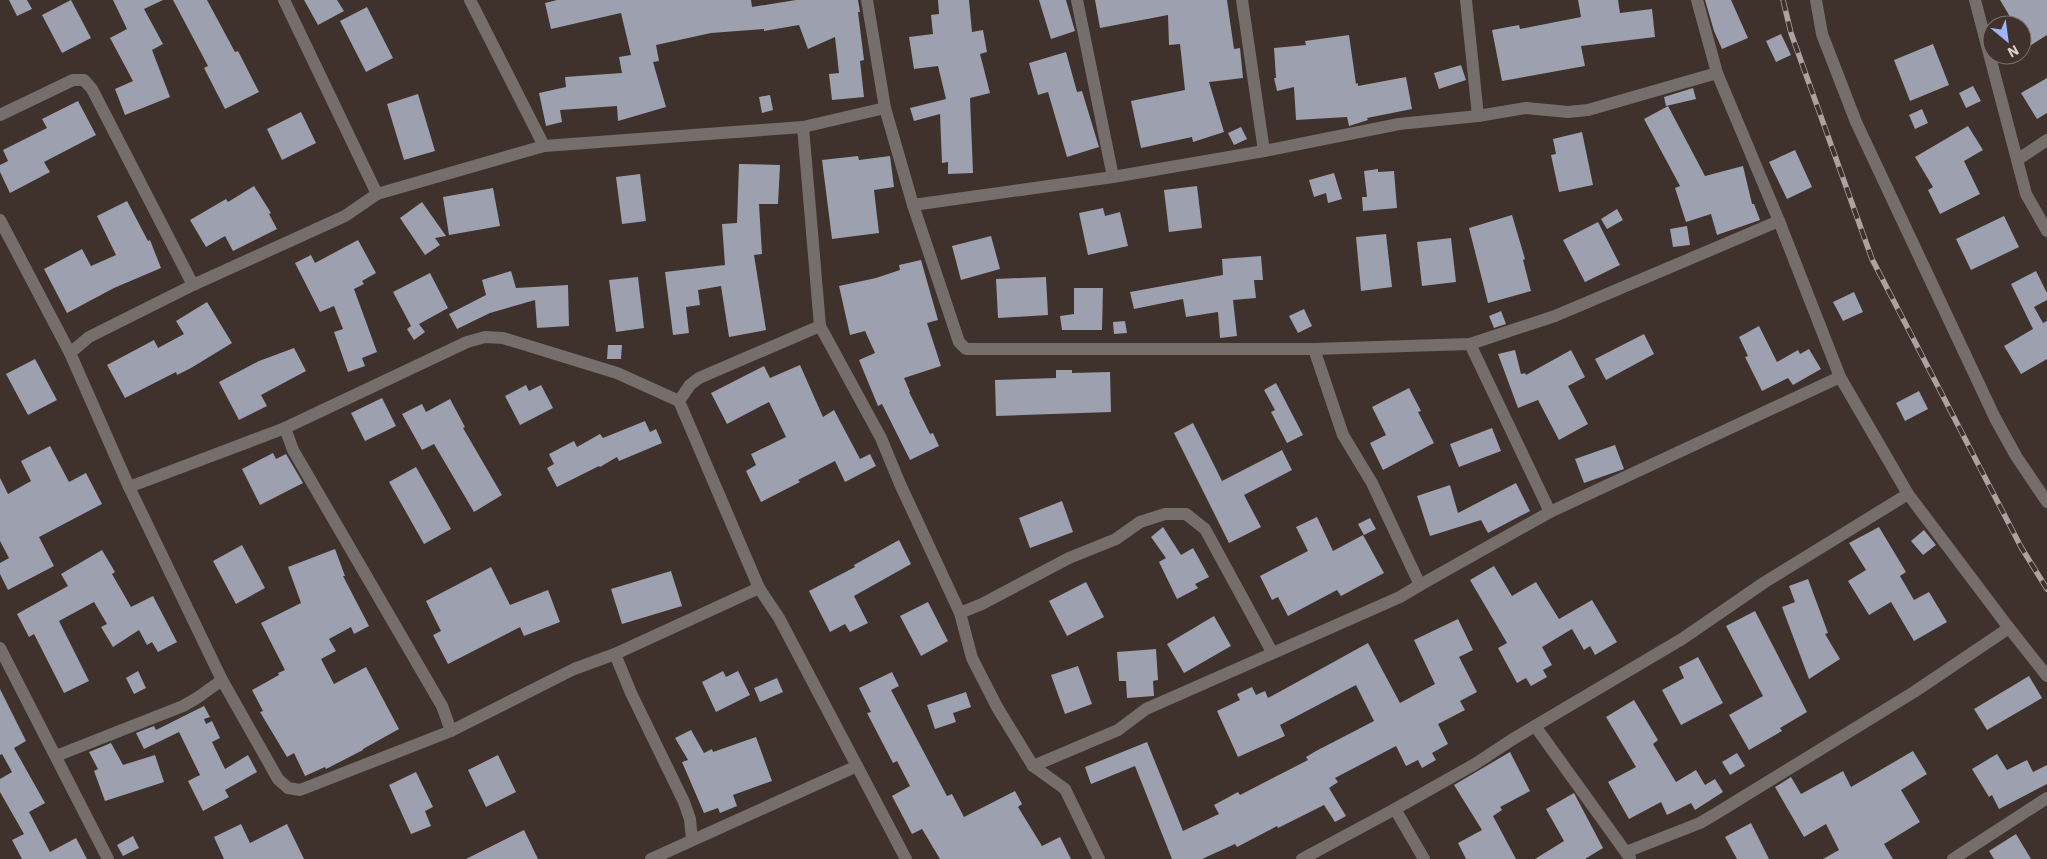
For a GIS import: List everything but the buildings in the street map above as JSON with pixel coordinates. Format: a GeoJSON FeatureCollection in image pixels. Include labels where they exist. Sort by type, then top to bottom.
{"type":"FeatureCollection","features":[{"type":"Feature","properties":{"kind":"street"},"geometry":{"type":"LineString","coordinates":[[284,0],[377,194]]}},
{"type":"Feature","properties":{"kind":"street"},"geometry":{"type":"LineString","coordinates":[[470,0],[544,146]]}},
{"type":"Feature","properties":{"kind":"street"},"geometry":{"type":"LineString","coordinates":[[867,0],[885,108],[913,205],[959,342],[966,349],[1314,349],[1470,344],[1555,316],[1780,221]]}},
{"type":"Feature","properties":{"kind":"street"},"geometry":{"type":"LineString","coordinates":[[1077,0],[1114,177]]}},
{"type":"Feature","properties":{"kind":"street"},"geometry":{"type":"LineString","coordinates":[[1242,0],[1264,151]]}},
{"type":"Feature","properties":{"kind":"street"},"geometry":{"type":"LineString","coordinates":[[1466,0],[1478,116]]}},
{"type":"Feature","properties":{"kind":"street"},"geometry":{"type":"LineString","coordinates":[[1697,0],[1716,73],[1780,221],[1840,377],[1908,494],[2047,676]]}},
{"type":"Feature","properties":{"kind":"street"},"geometry":{"type":"LineString","coordinates":[[1816,0],[1822,34],[1856,122],[1995,418],[2016,456],[2047,502]]}},
{"type":"Feature","properties":{"kind":"street"},"geometry":{"type":"LineString","coordinates":[[1975,0],[2026,194],[2047,231]]}},
{"type":"Feature","properties":{"kind":"street"},"geometry":{"type":"LineString","coordinates":[[913,205],[1114,177],[1264,151],[1399,124],[1478,116],[1526,108],[1568,112],[1588,110],[1716,73]]}},
{"type":"Feature","properties":{"kind":"street"},"geometry":{"type":"LineString","coordinates":[[0,115],[73,80],[84,80],[92,90],[193,285]]}},
{"type":"Feature","properties":{"kind":"street"},"geometry":{"type":"LineString","coordinates":[[70,353],[89,337],[193,285],[345,216],[377,194],[544,146],[803,127],[885,108]]}},
{"type":"Feature","properties":{"kind":"street"},"geometry":{"type":"LineString","coordinates":[[803,127],[820,326],[882,438],[900,484],[960,613],[972,658],[996,707],[1033,766],[1065,788],[1099,859]]}},
{"type":"Feature","properties":{"kind":"street"},"geometry":{"type":"LineString","coordinates":[[2017,160],[2047,140]]}},
{"type":"Feature","properties":{"kind":"street"},"geometry":{"type":"LineString","coordinates":[[0,220],[70,353],[129,487],[222,680],[278,779],[288,788],[300,790],[450,731],[574,669],[615,654],[759,588]]}},
{"type":"Feature","properties":{"kind":"street"},"geometry":{"type":"LineString","coordinates":[[679,400],[690,385],[699,378],[820,326]]}},
{"type":"Feature","properties":{"kind":"street"},"geometry":{"type":"LineString","coordinates":[[62,337],[89,337]]}},
{"type":"Feature","properties":{"kind":"street"},"geometry":{"type":"LineString","coordinates":[[129,487],[285,428],[467,342],[485,337],[503,338],[617,373],[679,400],[759,588],[780,618],[906,859]]}},
{"type":"Feature","properties":{"kind":"street"},"geometry":{"type":"LineString","coordinates":[[1470,344],[1550,512]]}},
{"type":"Feature","properties":{"kind":"street"},"geometry":{"type":"LineString","coordinates":[[1314,349],[1343,435],[1372,483],[1420,585]]}},
{"type":"Feature","properties":{"kind":"street"},"geometry":{"type":"LineString","coordinates":[[1033,766],[1118,730],[1146,709],[1400,597],[1550,512],[1840,377]]}},
{"type":"Feature","properties":{"kind":"street"},"geometry":{"type":"LineString","coordinates":[[285,428],[293,450],[442,706],[450,731]]}},
{"type":"Feature","properties":{"kind":"street"},"geometry":{"type":"LineString","coordinates":[[1302,859],[1395,810],[1475,764],[1535,726],[1682,639],[1765,582],[1908,494]]}},
{"type":"Feature","properties":{"kind":"street"},"geometry":{"type":"LineString","coordinates":[[960,613],[982,604],[1070,558],[1116,538],[1140,522],[1165,514],[1186,514],[1205,529],[1272,652]]}},
{"type":"Feature","properties":{"kind":"street"},"geometry":{"type":"LineString","coordinates":[[1535,726],[1628,855],[1700,823],[1717,813],[1906,697],[2009,628]]}},
{"type":"Feature","properties":{"kind":"street"},"geometry":{"type":"LineString","coordinates":[[0,648],[108,859]]}},
{"type":"Feature","properties":{"kind":"street"},"geometry":{"type":"LineString","coordinates":[[615,654],[631,693],[684,802],[690,819],[692,840]]}},
{"type":"Feature","properties":{"kind":"street"},"geometry":{"type":"LineString","coordinates":[[56,756],[183,706],[222,680]]}},
{"type":"Feature","properties":{"kind":"street"},"geometry":{"type":"LineString","coordinates":[[651,859],[857,766]]}},
{"type":"Feature","properties":{"kind":"street"},"geometry":{"type":"LineString","coordinates":[[1953,859],[2047,798]]}},
{"type":"Feature","properties":{"kind":"street"},"geometry":{"type":"LineString","coordinates":[[1395,810],[1424,859]]}},
{"type":"Feature","properties":{"kind":"railway"},"geometry":{"type":"LineString","coordinates":[[1783,0],[1791,33],[1872,259],[2021,547],[2047,589]]}}]}
